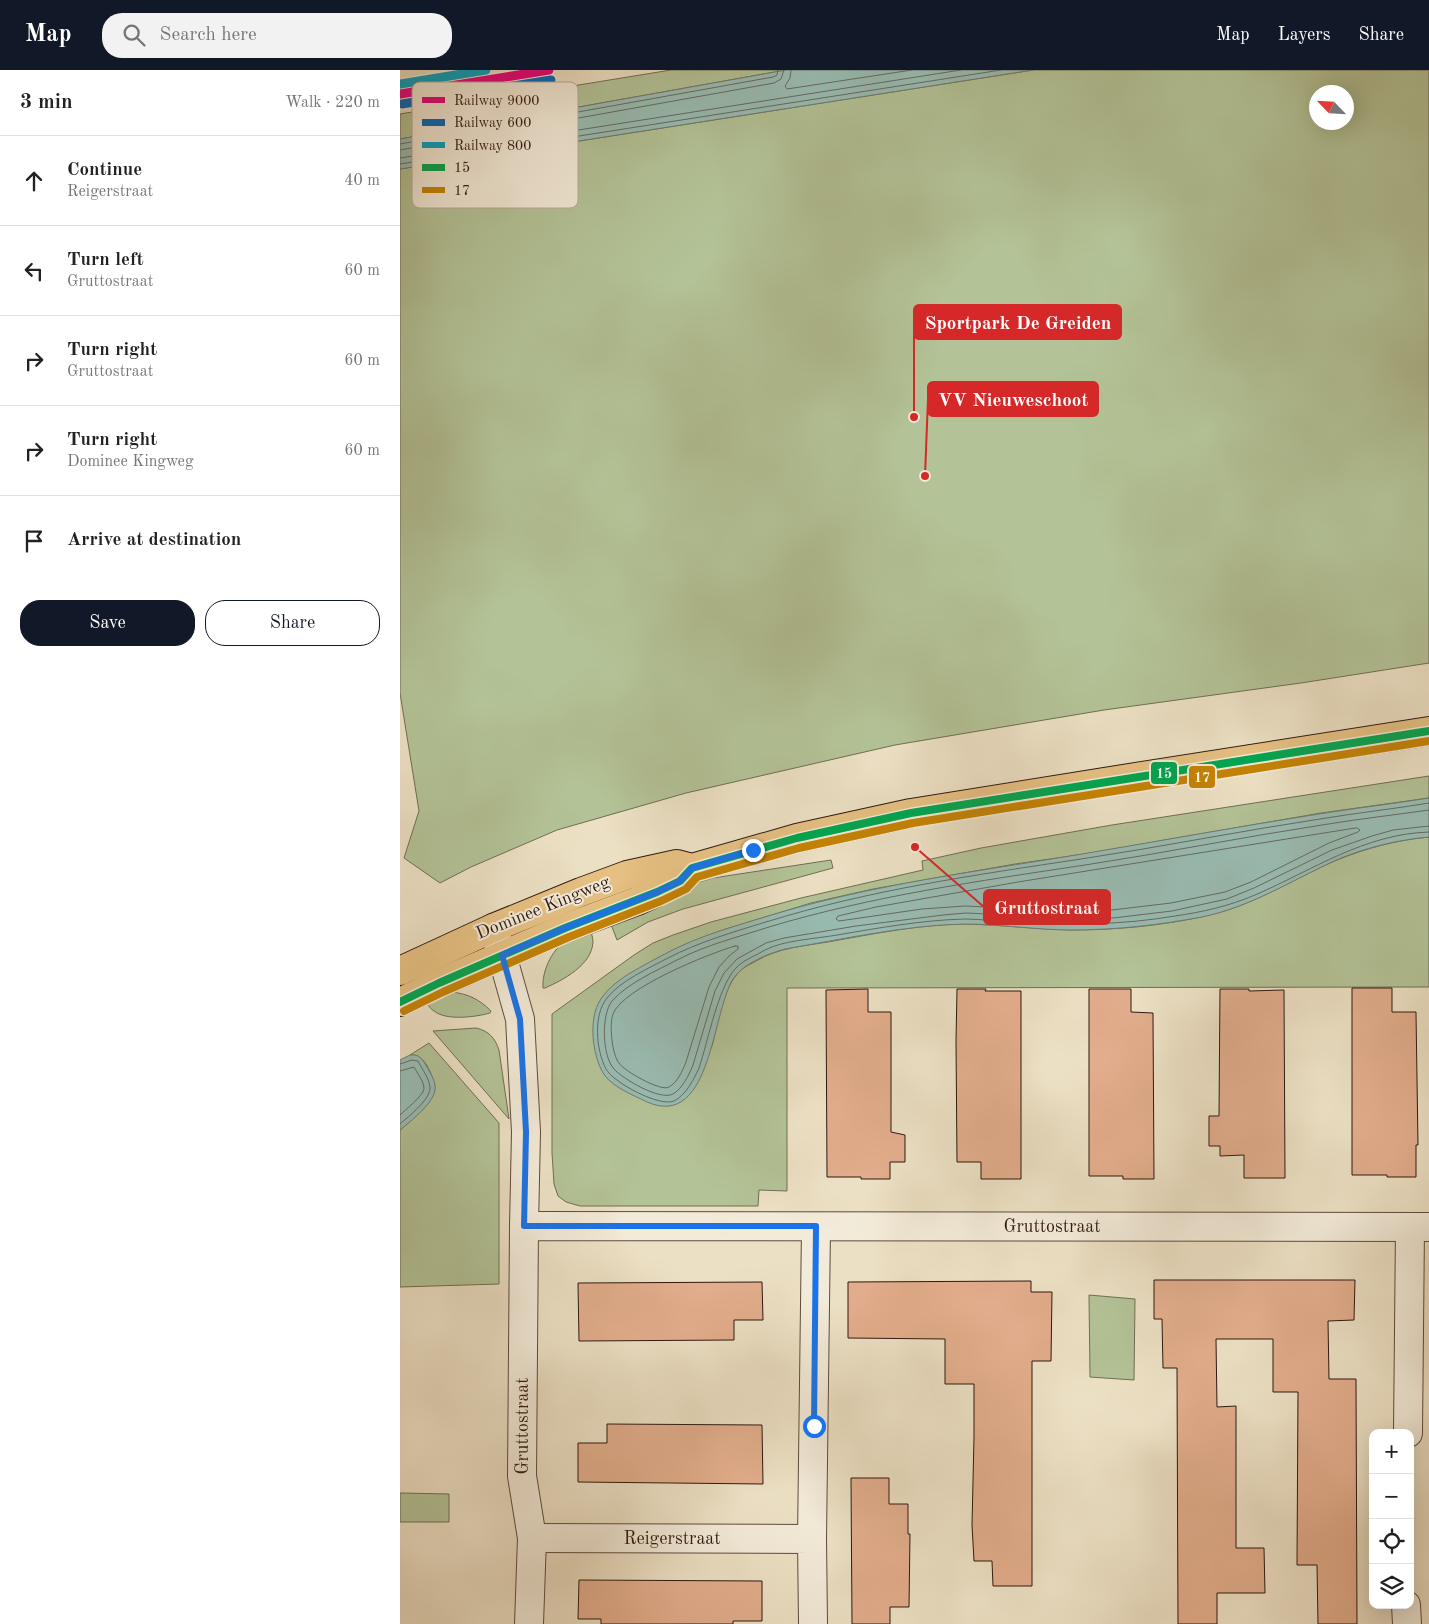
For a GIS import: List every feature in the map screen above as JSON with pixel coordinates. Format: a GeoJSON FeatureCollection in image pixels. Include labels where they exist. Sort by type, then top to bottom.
{"type":"FeatureCollection","features":[{"type":"Feature","properties":{"kind":"main road","name":"Dominee Kingweg"},"geometry":{"type":"LineString","coordinates":[[400,971],[493,928],[627,875],[677,864],[692,868],[797,838],[940,808],[1429,731]]}},
{"type":"Feature","properties":{"kind":"main road","name":"Dominee Kingweg"},"geometry":{"type":"LineString","coordinates":[[400,1002],[565,928],[637,901],[680,881],[692,868]]}},
{"type":"Feature","properties":{"kind":"street","name":"Gruttostraat"},"geometry":{"type":"LineString","coordinates":[[493,928],[520,1019],[526,1132],[522,1476],[532,1538],[529,1624]]}},
{"type":"Feature","properties":{"kind":"street","name":"Gruttostraat"},"geometry":{"type":"LineString","coordinates":[[524,1226],[1419,1227]]}},
{"type":"Feature","properties":{"kind":"street"},"geometry":{"type":"LineString","coordinates":[[812,1624],[816,1226]]}},
{"type":"Feature","properties":{"kind":"street"},"geometry":{"type":"LineString","coordinates":[[1408,1429],[1419,1227]]}},
{"type":"Feature","properties":{"kind":"street","name":"Reigerstraat"},"geometry":{"type":"LineString","coordinates":[[532,1538],[812,1539]]}},
{"type":"Feature","properties":{"kind":"street"},"geometry":{"type":"LineString","coordinates":[[1406,1609],[1407,1624]]}},
{"type":"Feature","properties":{"kind":"green space"},"geometry":{"type":"Polygon","coordinates":[[[671,70],[786,70],[578,107],[578,85],[671,70]]]}},
{"type":"Feature","properties":{"kind":"green space"},"geometry":{"type":"Polygon","coordinates":[[[1033,70],[1429,70],[1429,663],[1104,710],[895,745],[686,793],[557,830],[471,867],[440,883],[404,858],[419,811],[400,693],[400,169],[412,167],[412,208],[578,208],[578,141],[1033,70]]]}},
{"type":"Feature","properties":{"kind":"green space"},"geometry":{"type":"Polygon","coordinates":[[[412,112],[412,137],[400,139],[400,114],[412,112]]]}},
{"type":"Feature","properties":{"kind":"green space"},"geometry":{"type":"Polygon","coordinates":[[[1429,776],[1429,798],[1321,813],[873,889],[811,903],[723,930],[712,1046],[722,1005],[736,976],[747,966],[782,950],[880,933],[950,924],[1087,930],[1138,927],[1172,922],[1223,912],[1240,906],[1320,867],[1360,852],[1394,842],[1429,837],[1429,987],[787,988],[787,1191],[759,1190],[758,1206],[580,1206],[566,1202],[558,1196],[554,1184],[552,1153],[552,1014],[653,943],[711,922],[801,898],[923,870],[922,861],[981,848],[1112,825],[1429,776]]]}},
{"type":"Feature","properties":{"kind":"green space"},"geometry":{"type":"Polygon","coordinates":[[[831,860],[833,868],[683,909],[648,922],[617,940],[609,919],[696,883],[713,878],[831,860]]]}},
{"type":"Feature","properties":{"kind":"green space"},"geometry":{"type":"Polygon","coordinates":[[[589,927],[593,942],[588,958],[568,976],[543,988],[548,962],[555,951],[567,940],[589,927]]]}},
{"type":"Feature","properties":{"kind":"green space"},"geometry":{"type":"Polygon","coordinates":[[[452,992],[478,1000],[491,1011],[490,1013],[469,1017],[446,1016],[432,1010],[425,998],[452,992]]]}},
{"type":"Feature","properties":{"kind":"green space"},"geometry":{"type":"Polygon","coordinates":[[[476,1028],[485,1031],[491,1036],[499,1050],[509,1119],[433,1031],[476,1028]]]}},
{"type":"Feature","properties":{"kind":"green space"},"geometry":{"type":"Polygon","coordinates":[[[429,1043],[499,1123],[499,1284],[400,1287],[400,1130],[424,1108],[435,1088],[430,1072],[424,1062],[416,1056],[410,1055],[429,1043]]]}},
{"type":"Feature","properties":{"kind":"green space"},"geometry":{"type":"Polygon","coordinates":[[[1089,1295],[1135,1299],[1134,1380],[1090,1377],[1089,1295]]]}},
{"type":"Feature","properties":{"kind":"green space"},"geometry":{"type":"Polygon","coordinates":[[[400,1493],[449,1494],[449,1522],[400,1522],[400,1493]]]}},
{"type":"Feature","properties":{"kind":"water"},"geometry":{"type":"Polygon","coordinates":[[[786,70],[1033,70],[578,141],[578,107],[786,70]]]}},
{"type":"Feature","properties":{"kind":"water"},"geometry":{"type":"Polygon","coordinates":[[[412,137],[412,167],[400,169],[400,139],[412,137]]]}},
{"type":"Feature","properties":{"kind":"water"},"geometry":{"type":"Polygon","coordinates":[[[1429,798],[1429,837],[1392,842],[1357,852],[1334,861],[1270,893],[1220,913],[1170,922],[1087,930],[965,924],[921,927],[785,949],[764,956],[743,968],[733,979],[726,996],[705,1067],[695,1087],[682,1101],[664,1106],[641,1099],[619,1088],[605,1076],[595,1052],[593,1037],[594,1017],[601,999],[614,984],[681,946],[735,926],[847,895],[927,879],[1429,798]]]}},
{"type":"Feature","properties":{"kind":"water"},"geometry":{"type":"Polygon","coordinates":[[[410,1055],[416,1055],[422,1059],[433,1078],[435,1089],[427,1106],[400,1130],[400,1060],[410,1055]]]}},
{"type":"Feature","properties":{"kind":"building"},"geometry":{"type":"Polygon","coordinates":[[[1352,988],[1392,988],[1392,1012],[1416,1012],[1418,1145],[1416,1145],[1416,1177],[1352,1175],[1352,988]]]}},
{"type":"Feature","properties":{"kind":"building"},"geometry":{"type":"Polygon","coordinates":[[[868,989],[868,1012],[891,1012],[891,1132],[905,1135],[905,1162],[890,1162],[890,1179],[827,1177],[826,990],[868,989]]]}},
{"type":"Feature","properties":{"kind":"building"},"geometry":{"type":"Polygon","coordinates":[[[957,989],[1021,991],[1021,1179],[981,1179],[981,1162],[957,1162],[957,989]]]}},
{"type":"Feature","properties":{"kind":"building"},"geometry":{"type":"Polygon","coordinates":[[[1089,989],[1131,989],[1131,1012],[1153,1013],[1154,1179],[1123,1179],[1123,1176],[1089,1176],[1089,989]]]}},
{"type":"Feature","properties":{"kind":"building"},"geometry":{"type":"Polygon","coordinates":[[[1220,989],[1249,989],[1249,991],[1284,990],[1285,1178],[1244,1178],[1244,1155],[1220,1156],[1220,1146],[1209,1146],[1209,1116],[1219,1116],[1220,989]]]}},
{"type":"Feature","properties":{"kind":"building"},"geometry":{"type":"Polygon","coordinates":[[[1154,1280],[1355,1280],[1354,1320],[1328,1321],[1329,1379],[1356,1379],[1357,1624],[1318,1624],[1317,1565],[1297,1565],[1298,1392],[1273,1392],[1273,1339],[1216,1339],[1217,1407],[1236,1406],[1236,1548],[1264,1548],[1265,1593],[1217,1593],[1217,1624],[1178,1624],[1177,1368],[1163,1368],[1162,1319],[1154,1319],[1154,1280]]]}},
{"type":"Feature","properties":{"kind":"building"},"geometry":{"type":"Polygon","coordinates":[[[1031,1281],[1031,1292],[1052,1292],[1051,1361],[1032,1361],[1032,1586],[993,1586],[992,1561],[974,1561],[972,1525],[974,1384],[945,1384],[945,1339],[848,1338],[848,1282],[1031,1281]]]}},
{"type":"Feature","properties":{"kind":"building"},"geometry":{"type":"Polygon","coordinates":[[[762,1282],[763,1320],[734,1320],[734,1340],[579,1341],[578,1283],[762,1282]]]}},
{"type":"Feature","properties":{"kind":"building"},"geometry":{"type":"Polygon","coordinates":[[[607,1424],[762,1425],[763,1484],[578,1482],[578,1443],[607,1443],[607,1424]]]}},
{"type":"Feature","properties":{"kind":"building"},"geometry":{"type":"Polygon","coordinates":[[[851,1478],[889,1478],[889,1504],[908,1504],[908,1534],[910,1534],[909,1607],[890,1607],[890,1624],[852,1624],[851,1478]]]}},
{"type":"Feature","properties":{"kind":"building"},"geometry":{"type":"Polygon","coordinates":[[[579,1580],[762,1581],[762,1621],[733,1621],[733,1624],[601,1624],[601,1619],[578,1619],[579,1580]]]}},
{"type":"Feature","properties":{"kind":"rail line","name":"800"},"geometry":{"type":"LineString","coordinates":[[412,82],[486,70]]}},
{"type":"Feature","properties":{"kind":"rail line","name":"9000"},"geometry":{"type":"LineString","coordinates":[[474,82],[549,70]]}},
{"type":"Feature","properties":{"kind":"rail line","name":"600"},"geometry":{"type":"LineString","coordinates":[[539,82],[551,80]]}},
{"type":"Feature","properties":{"kind":"rail line","name":"800"},"geometry":{"type":"LineString","coordinates":[[400,84],[412,82]]}},
{"type":"Feature","properties":{"kind":"rail line","name":"9000"},"geometry":{"type":"LineString","coordinates":[[400,94],[412,92]]}},
{"type":"Feature","properties":{"kind":"rail line","name":"600"},"geometry":{"type":"LineString","coordinates":[[402,104],[412,102]]}},
{"type":"Feature","properties":{"kind":"transit line","name":"15"},"geometry":{"type":"LineString","coordinates":[[400,1002],[565,928],[657,892],[680,881],[692,868],[797,838],[911,813],[1429,731]]}},
{"type":"Feature","properties":{"kind":"transit line","name":"17"},"geometry":{"type":"LineString","coordinates":[[404,1011],[569,937],[661,901],[686,889],[697,877],[799,848],[913,823],[1429,741]]}},
{"type":"Feature","properties":{"kind":"place","name":"Sportpark De Greiden"},"geometry":{"type":"Point","coordinates":[914,417]}},
{"type":"Feature","properties":{"kind":"place","name":"VV Nieuweschoot"},"geometry":{"type":"Point","coordinates":[925,476]}},
{"type":"Feature","properties":{"kind":"place","name":"Gruttostraat"},"geometry":{"type":"Point","coordinates":[915,847]}},
{"type":"Feature","properties":{"kind":"route"},"geometry":{"type":"LineString","coordinates":[[753,850],[692,868],[680,881],[657,892],[502,955],[520,1019],[526,1132],[524,1226],[816,1226],[814,1426]]}}]}
